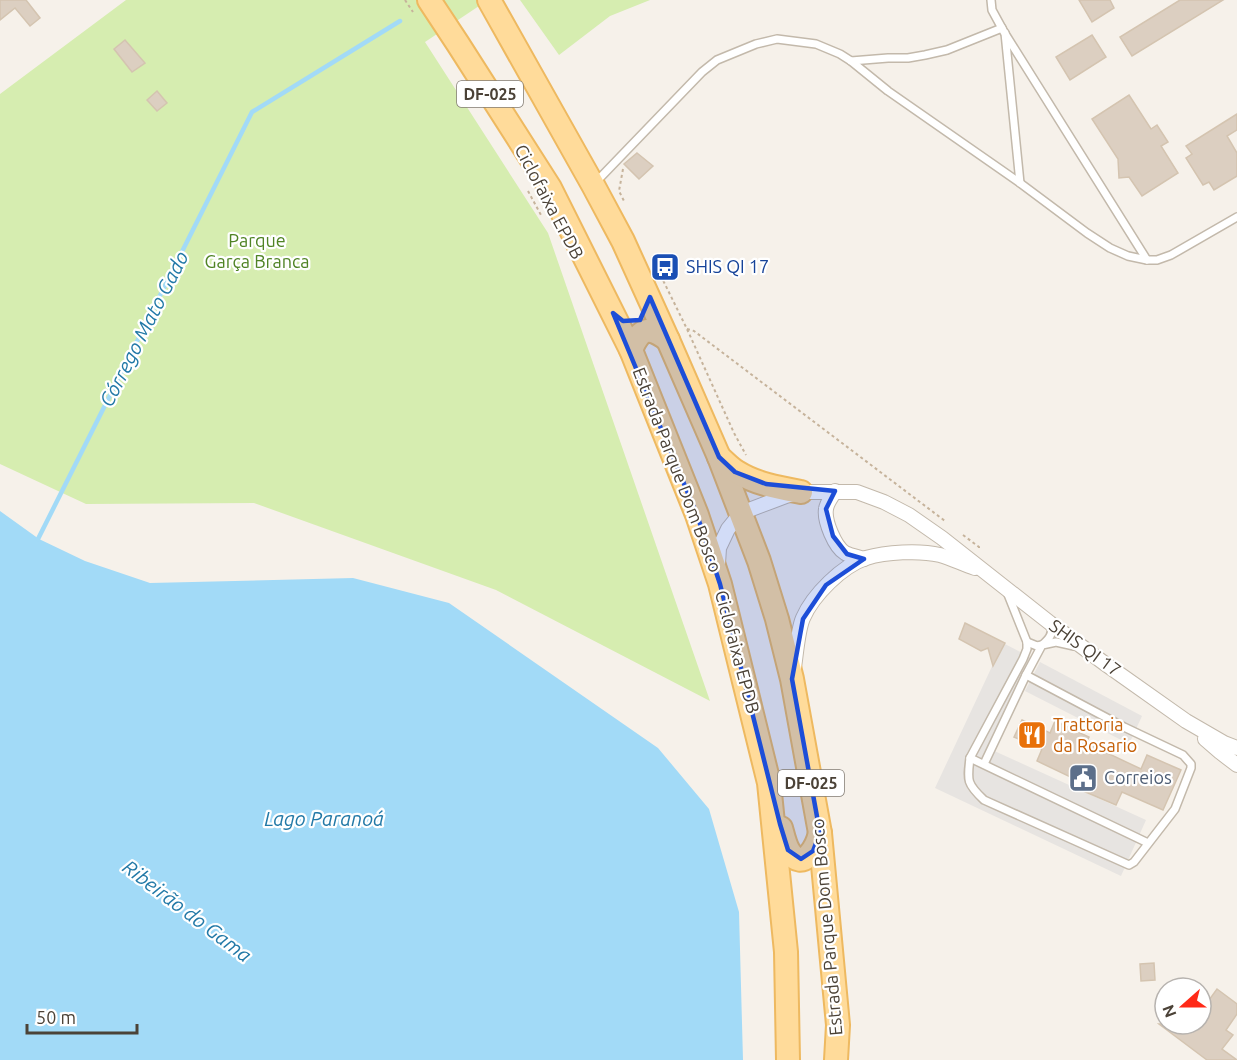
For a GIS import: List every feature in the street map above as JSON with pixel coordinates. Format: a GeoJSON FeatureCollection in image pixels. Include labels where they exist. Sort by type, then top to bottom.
{"type":"FeatureCollection","features":[{"type":"Feature","properties":{"kind":"main road","name":"Estrada Parque Dom Bosco"},"geometry":{"type":"LineString","coordinates":[[489,0],[593,185],[650,297],[678,334],[719,457],[759,561],[792,679],[820,833],[838,1025],[836,1060]]}},
{"type":"Feature","properties":{"kind":"main road","name":"Estrada Parque Dom Bosco"},"geometry":{"type":"LineString","coordinates":[[423,9],[458,44],[550,188],[631,350],[697,515],[720,584],[769,783],[786,952],[788,1060]]}},
{"type":"Feature","properties":{"kind":"main road"},"geometry":{"type":"LineString","coordinates":[[613,313],[623,321],[632,323],[640,320],[648,307],[650,297]]}},
{"type":"Feature","properties":{"kind":"main road"},"geometry":{"type":"LineString","coordinates":[[631,350],[634,341],[649,330],[678,334]]}},
{"type":"Feature","properties":{"kind":"main road"},"geometry":{"type":"LineString","coordinates":[[719,457],[735,472],[748,478],[801,492]]}},
{"type":"Feature","properties":{"kind":"main road"},"geometry":{"type":"LineString","coordinates":[[769,783],[788,850],[794,857],[801,859],[810,855],[817,845],[820,833]]}},
{"type":"Feature","properties":{"kind":"street"},"geometry":{"type":"LineString","coordinates":[[836,491],[826,509],[833,536],[838,548],[847,554],[864,559]]}},
{"type":"Feature","properties":{"kind":"street","name":"SHIS QI 17"},"geometry":{"type":"LineString","coordinates":[[741,513],[801,492],[857,492],[892,506],[942,538],[1082,648],[1186,721],[1237,748]]}},
{"type":"Feature","properties":{"kind":"street"},"geometry":{"type":"LineString","coordinates":[[720,584],[719,548],[728,529],[741,513]]}},
{"type":"Feature","properties":{"kind":"street","name":"SHIS QI 17"},"geometry":{"type":"LineString","coordinates":[[792,679],[803,619],[825,585],[844,570],[864,559],[911,552],[939,555],[986,572]]}},
{"type":"Feature","properties":{"kind":"street","name":"SHIS QI 17"},"geometry":{"type":"LineString","coordinates":[[1186,721],[1237,765]]}},
{"type":"Feature","properties":{"kind":"lane"},"geometry":{"type":"LineString","coordinates":[[991,0],[992,10],[1003,30],[1147,260]]}},
{"type":"Feature","properties":{"kind":"lane"},"geometry":{"type":"LineString","coordinates":[[851,61],[925,56],[1003,30]]}},
{"type":"Feature","properties":{"kind":"lane"},"geometry":{"type":"LineString","coordinates":[[1003,30],[1020,183]]}},
{"type":"Feature","properties":{"kind":"lane"},"geometry":{"type":"LineString","coordinates":[[593,185],[702,72],[717,60],[756,44],[777,39],[816,44],[851,61],[888,91],[1020,183],[1086,233],[1128,256],[1157,260],[1171,255],[1237,217]]}},
{"type":"Feature","properties":{"kind":"lane"},"geometry":{"type":"LineString","coordinates":[[1005,587],[1027,642],[1027,649],[970,758],[968,776],[971,788],[984,800],[1127,865],[1134,862],[1175,809],[1191,764],[1183,755],[1124,727],[1026,675]]}},
{"type":"Feature","properties":{"kind":"lane"},"geometry":{"type":"LineString","coordinates":[[984,764],[1032,662],[1051,635],[1050,623]]}},
{"type":"Feature","properties":{"kind":"lane"},"geometry":{"type":"LineString","coordinates":[[1027,642],[1037,646],[1061,642],[1082,648]]}},
{"type":"Feature","properties":{"kind":"lane"},"geometry":{"type":"LineString","coordinates":[[970,758],[1148,843]]}},
{"type":"Feature","properties":{"kind":"path"},"geometry":{"type":"LineString","coordinates":[[405,0],[423,9]]}},
{"type":"Feature","properties":{"kind":"path"},"geometry":{"type":"LineString","coordinates":[[619,158],[624,170],[619,191],[624,201]]}},
{"type":"Feature","properties":{"kind":"path","name":"Ciclofaixa EPDB"},"geometry":{"type":"LineString","coordinates":[[524,184],[541,215]]}},
{"type":"Feature","properties":{"kind":"path"},"geometry":{"type":"LineString","coordinates":[[656,265],[678,334],[748,460]]}},
{"type":"Feature","properties":{"kind":"path"},"geometry":{"type":"LineString","coordinates":[[678,334],[694,331],[950,525]]}},
{"type":"Feature","properties":{"kind":"path"},"geometry":{"type":"LineString","coordinates":[[960,532],[978,547],[986,572]]}},
{"type":"Feature","properties":{"kind":"highlighted area"},"geometry":{"type":"Polygon","coordinates":[[[650,297],[719,457],[735,472],[766,484],[835,491],[826,509],[833,536],[847,554],[864,559],[826,585],[803,619],[792,679],[820,833],[813,851],[801,859],[788,850],[780,824],[720,584],[697,515],[613,313],[623,321],[640,320],[650,297]]]}},
{"type":"Feature","properties":{"kind":"green space","name":"Parque Garça Branca"},"geometry":{"type":"Polygon","coordinates":[[[126,0],[488,0],[425,42],[548,233],[710,701],[496,590],[254,503],[86,504],[0,464],[0,94],[126,0]]]}},
{"type":"Feature","properties":{"kind":"green space"},"geometry":{"type":"Polygon","coordinates":[[[520,0],[650,0],[610,16],[559,55],[520,0]]]}},
{"type":"Feature","properties":{"kind":"shaded area"},"geometry":{"type":"Polygon","coordinates":[[[1003,643],[1032,658],[990,749],[1146,820],[1121,876],[935,788],[1003,643]]]}},
{"type":"Feature","properties":{"kind":"shaded area"},"geometry":{"type":"Polygon","coordinates":[[[1040,662],[1142,716],[1129,744],[1025,691],[1040,662]]]}},
{"type":"Feature","properties":{"kind":"water","name":"Lago Paranoá"},"geometry":{"type":"Polygon","coordinates":[[[0,511],[39,539],[85,561],[150,583],[353,578],[449,603],[658,748],[709,809],[739,912],[743,1060],[0,1060],[0,511]]]}},
{"type":"Feature","properties":{"kind":"building"},"geometry":{"type":"Polygon","coordinates":[[[0,0],[26,0],[40,18],[30,26],[15,8],[0,20],[0,0]]]}},
{"type":"Feature","properties":{"kind":"building"},"geometry":{"type":"Polygon","coordinates":[[[1079,0],[1110,0],[1114,8],[1092,22],[1079,0]]]}},
{"type":"Feature","properties":{"kind":"building"},"geometry":{"type":"Polygon","coordinates":[[[1180,0],[1223,0],[1132,56],[1120,37],[1180,0]]]}},
{"type":"Feature","properties":{"kind":"building"},"geometry":{"type":"Polygon","coordinates":[[[1092,35],[1106,57],[1070,80],[1056,57],[1092,35]]]}},
{"type":"Feature","properties":{"kind":"building"},"geometry":{"type":"Polygon","coordinates":[[[125,40],[145,63],[132,72],[114,49],[125,40]]]}},
{"type":"Feature","properties":{"kind":"building"},"geometry":{"type":"Polygon","coordinates":[[[157,91],[167,103],[157,111],[147,100],[157,91]]]}},
{"type":"Feature","properties":{"kind":"building"},"geometry":{"type":"Polygon","coordinates":[[[1129,95],[1151,129],[1157,125],[1168,142],[1161,146],[1178,173],[1142,196],[1129,177],[1119,178],[1118,159],[1092,119],[1129,95]]]}},
{"type":"Feature","properties":{"kind":"building"},"geometry":{"type":"Polygon","coordinates":[[[1237,114],[1237,130],[1227,136],[1237,153],[1237,176],[1214,190],[1209,182],[1203,185],[1186,158],[1192,154],[1186,146],[1237,114]]]}},
{"type":"Feature","properties":{"kind":"building"},"geometry":{"type":"Polygon","coordinates":[[[637,153],[653,166],[639,179],[624,164],[637,153]]]}},
{"type":"Feature","properties":{"kind":"building"},"geometry":{"type":"Polygon","coordinates":[[[965,623],[1005,643],[993,666],[988,648],[981,651],[959,639],[965,623]]]}},
{"type":"Feature","properties":{"kind":"building"},"geometry":{"type":"Polygon","coordinates":[[[1022,720],[1050,733],[1055,721],[1089,737],[1086,743],[1141,769],[1147,755],[1181,770],[1163,810],[1122,792],[1116,805],[1074,787],[1077,780],[1037,761],[1042,749],[1014,737],[1022,720]]]}},
{"type":"Feature","properties":{"kind":"building"},"geometry":{"type":"Polygon","coordinates":[[[1154,963],[1153,980],[1141,981],[1140,964],[1154,963]]]}},
{"type":"Feature","properties":{"kind":"building"},"geometry":{"type":"Polygon","coordinates":[[[1217,989],[1237,1004],[1237,1014],[1226,1030],[1233,1035],[1222,1049],[1237,1060],[1207,1060],[1175,1036],[1213,1036],[1213,994],[1217,989]]]}},
{"type":"Feature","properties":{"kind":"waterway","name":"Córrego Mato Gado"},"geometry":{"type":"LineString","coordinates":[[38,539],[252,112],[400,21]]}},
{"type":"Feature","properties":{"kind":"place","name":"SHIS QI 17"},"geometry":{"type":"Point","coordinates":[665,267]}},
{"type":"Feature","properties":{"kind":"place","name":"Trattoria da Rosario"},"geometry":{"type":"Point","coordinates":[1032,735]}},
{"type":"Feature","properties":{"kind":"place","name":"Correios"},"geometry":{"type":"Point","coordinates":[1083,778]}},
{"type":"Feature","properties":{"kind":"water label","name":"Ribeirão do Gama"},"geometry":{"type":"Point","coordinates":[187,911]}}]}
